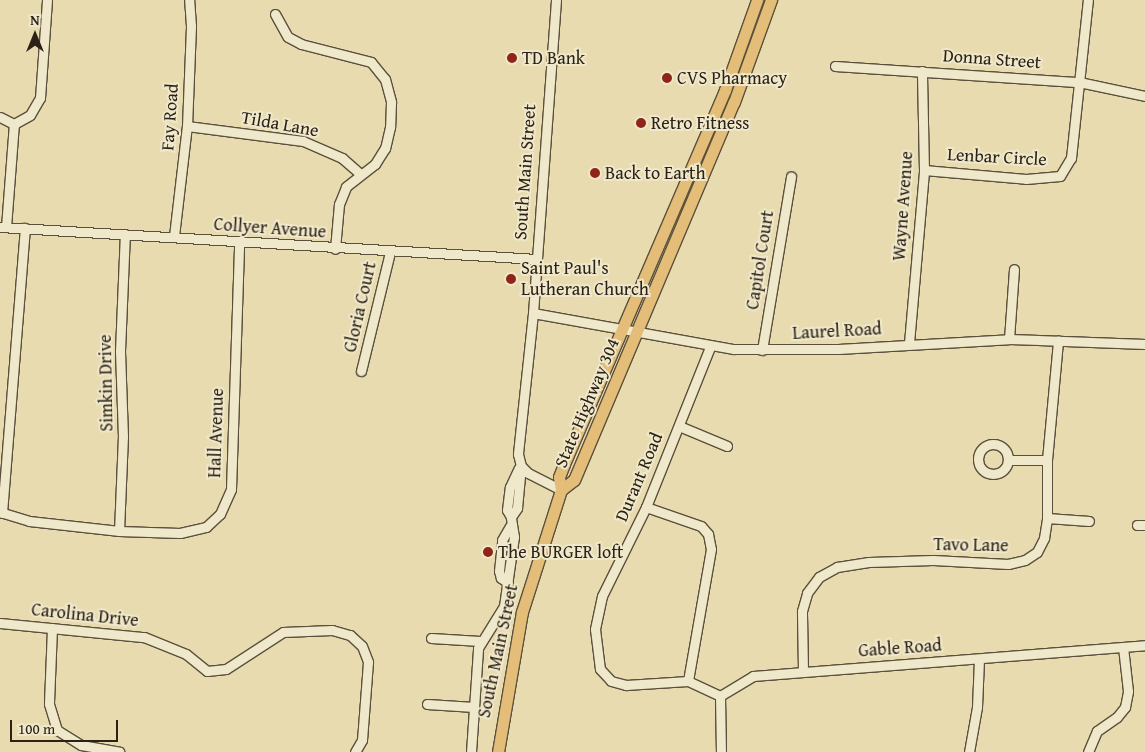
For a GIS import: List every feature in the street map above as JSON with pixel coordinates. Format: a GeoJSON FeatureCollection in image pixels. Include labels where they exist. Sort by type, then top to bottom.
{"type":"FeatureCollection","features":[{"type":"Feature","properties":{"kind":"main road","name":"State Highway 304"},"geometry":{"type":"LineString","coordinates":[[561,490],[560,474],[620,329],[727,84],[758,0]]}},
{"type":"Feature","properties":{"kind":"main road","name":"State Highway 304"},"geometry":{"type":"LineString","coordinates":[[561,490],[574,480],[739,90],[771,0]]}},
{"type":"Feature","properties":{"kind":"main road","name":"South Main Street"},"geometry":{"type":"LineString","coordinates":[[498,752],[521,618],[561,490]]}},
{"type":"Feature","properties":{"kind":"street"},"geometry":{"type":"LineString","coordinates":[[14,124],[30,115],[40,98],[47,0]]}},
{"type":"Feature","properties":{"kind":"street","name":"Fay Road"},"geometry":{"type":"LineString","coordinates":[[174,236],[188,126],[192,26],[189,0]]}},
{"type":"Feature","properties":{"kind":"street","name":"South Main Street"},"geometry":{"type":"LineString","coordinates":[[480,641],[501,615],[508,583],[514,537],[510,526],[511,517],[507,510],[510,488],[521,466],[518,454],[533,313],[556,0]]}},
{"type":"Feature","properties":{"kind":"street"},"geometry":{"type":"LineString","coordinates":[[1078,82],[1088,0]]}},
{"type":"Feature","properties":{"kind":"street"},"geometry":{"type":"LineString","coordinates":[[275,14],[288,37],[301,44],[371,62],[386,79],[391,102],[386,141],[375,164],[359,173],[346,187],[339,204],[335,249]]}},
{"type":"Feature","properties":{"kind":"street","name":"Donna Street"},"geometry":{"type":"LineString","coordinates":[[835,66],[1078,82],[1145,96]]}},
{"type":"Feature","properties":{"kind":"street","name":"Wayne Avenue"},"geometry":{"type":"LineString","coordinates":[[909,343],[924,170],[922,71]]}},
{"type":"Feature","properties":{"kind":"street","name":"Lenbar Circle"},"geometry":{"type":"LineString","coordinates":[[924,170],[1026,179],[1060,176],[1071,158],[1078,82]]}},
{"type":"Feature","properties":{"kind":"street"},"geometry":{"type":"LineString","coordinates":[[0,117],[14,124]]}},
{"type":"Feature","properties":{"kind":"street"},"geometry":{"type":"LineString","coordinates":[[3,227],[14,124]]}},
{"type":"Feature","properties":{"kind":"street","name":"Tilda Lane"},"geometry":{"type":"LineString","coordinates":[[188,126],[303,141],[342,158],[359,173]]}},
{"type":"Feature","properties":{"kind":"street","name":"Capitol Court"},"geometry":{"type":"LineString","coordinates":[[762,350],[791,176]]}},
{"type":"Feature","properties":{"kind":"street","name":"Collyer Avenue"},"geometry":{"type":"LineString","coordinates":[[3,227],[174,236],[239,243],[335,249],[537,259]]}},
{"type":"Feature","properties":{"kind":"street"},"geometry":{"type":"LineString","coordinates":[[1,512],[25,228]]}},
{"type":"Feature","properties":{"kind":"street","name":"Simkin Drive"},"geometry":{"type":"LineString","coordinates":[[119,531],[123,437],[120,350],[125,234]]}},
{"type":"Feature","properties":{"kind":"street","name":"Hall Avenue"},"geometry":{"type":"LineString","coordinates":[[1,512],[29,521],[119,531],[180,533],[206,527],[220,514],[231,489],[239,243]]}},
{"type":"Feature","properties":{"kind":"street","name":"Gloria Court"},"geometry":{"type":"LineString","coordinates":[[361,371],[390,252]]}},
{"type":"Feature","properties":{"kind":"street"},"geometry":{"type":"LineString","coordinates":[[1009,339],[1014,270]]}},
{"type":"Feature","properties":{"kind":"street","name":"Laurel Road"},"geometry":{"type":"LineString","coordinates":[[533,313],[710,347],[762,350],[1009,339],[1145,344]]}},
{"type":"Feature","properties":{"kind":"street","name":"Tavo Lane"},"geometry":{"type":"LineString","coordinates":[[803,671],[802,612],[807,592],[819,577],[837,567],[869,562],[933,560],[1008,564],[1025,560],[1037,552],[1044,538],[1048,518],[1046,460],[1058,341]]}},
{"type":"Feature","properties":{"kind":"street","name":"Durant Road"},"geometry":{"type":"LineString","coordinates":[[710,347],[646,507],[602,596],[595,629],[600,669],[611,681],[626,685],[688,681],[720,696]]}},
{"type":"Feature","properties":{"kind":"street"},"geometry":{"type":"LineString","coordinates":[[678,426],[727,446]]}},
{"type":"Feature","properties":{"kind":"street"},"geometry":{"type":"LineString","coordinates":[[1008,460],[1046,460]]}},
{"type":"Feature","properties":{"kind":"street"},"geometry":{"type":"LineString","coordinates":[[521,466],[535,478],[561,490]]}},
{"type":"Feature","properties":{"kind":"street"},"geometry":{"type":"LineString","coordinates":[[646,507],[701,526],[708,534],[711,550],[709,569],[688,681]]}},
{"type":"Feature","properties":{"kind":"street"},"geometry":{"type":"LineString","coordinates":[[1048,518],[1089,521]]}},
{"type":"Feature","properties":{"kind":"street","name":"Carolina Drive"},"geometry":{"type":"LineString","coordinates":[[0,623],[144,637],[186,654],[207,670],[226,669],[283,632],[332,630],[350,635],[362,646],[368,662],[362,736],[355,752]]}},
{"type":"Feature","properties":{"kind":"street"},"geometry":{"type":"LineString","coordinates":[[52,628],[49,704],[57,730],[81,745],[119,752]]}},
{"type":"Feature","properties":{"kind":"street"},"geometry":{"type":"LineString","coordinates":[[431,638],[480,641],[471,752]]}},
{"type":"Feature","properties":{"kind":"street","name":"Gable Road"},"geometry":{"type":"LineString","coordinates":[[720,696],[753,676],[979,660],[1145,645]]}},
{"type":"Feature","properties":{"kind":"street"},"geometry":{"type":"LineString","coordinates":[[1088,752],[1097,731],[1117,717],[1125,706],[1128,690],[1123,647]]}},
{"type":"Feature","properties":{"kind":"street"},"geometry":{"type":"LineString","coordinates":[[969,752],[977,707],[979,660]]}},
{"type":"Feature","properties":{"kind":"street"},"geometry":{"type":"LineString","coordinates":[[720,696],[721,752]]}},
{"type":"Feature","properties":{"kind":"street"},"geometry":{"type":"LineString","coordinates":[[427,704],[474,707]]}},
{"type":"Feature","properties":{"kind":"place","name":"TD Bank"},"geometry":{"type":"Point","coordinates":[512,58]}},
{"type":"Feature","properties":{"kind":"place","name":"CVS Pharmacy"},"geometry":{"type":"Point","coordinates":[667,78]}},
{"type":"Feature","properties":{"kind":"place","name":"Retro Fitness"},"geometry":{"type":"Point","coordinates":[641,123]}},
{"type":"Feature","properties":{"kind":"place","name":"Back to Earth"},"geometry":{"type":"Point","coordinates":[595,173]}},
{"type":"Feature","properties":{"kind":"place","name":"Saint Paul's Lutheran Church"},"geometry":{"type":"Point","coordinates":[511,279]}},
{"type":"Feature","properties":{"kind":"place","name":"The BURGER loft"},"geometry":{"type":"Point","coordinates":[488,552]}}]}
